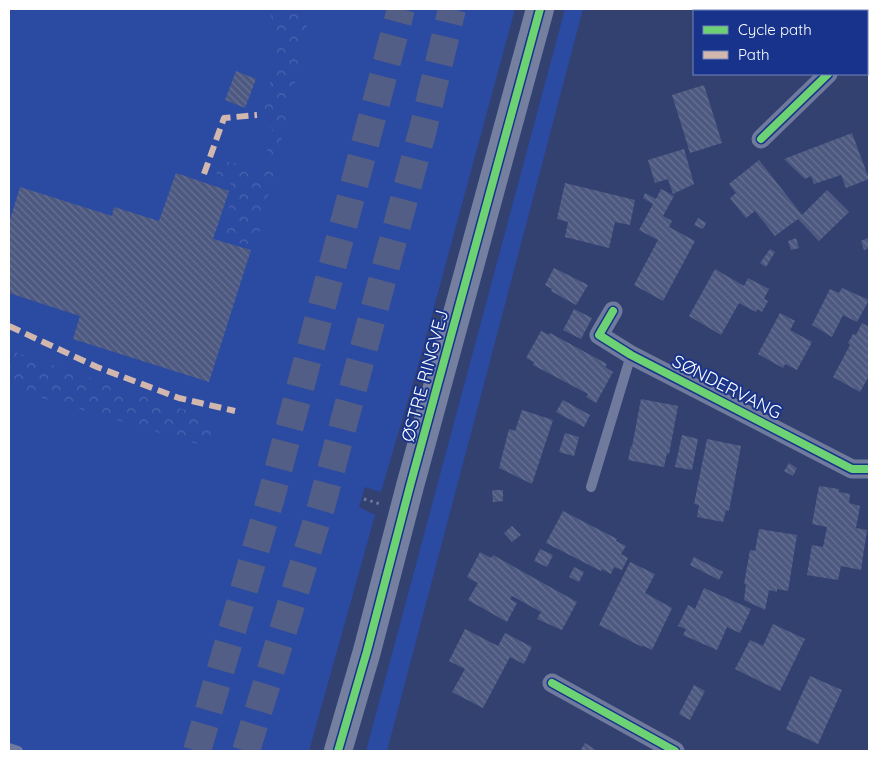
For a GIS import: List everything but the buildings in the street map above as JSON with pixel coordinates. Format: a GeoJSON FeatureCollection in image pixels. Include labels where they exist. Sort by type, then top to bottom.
{"type":"FeatureCollection","features":[{"type":"Feature","properties":{"kind":"main road","name":"ØSTRE RINGVEJ"},"geometry":{"type":"LineString","coordinates":[[338,751],[368,651],[413,476],[540,9]]}},
{"type":"Feature","properties":{"kind":"street"},"geometry":{"type":"LineString","coordinates":[[761,139],[827,75]]}},
{"type":"Feature","properties":{"kind":"street","name":"SØNDERVANG"},"geometry":{"type":"LineString","coordinates":[[613,311],[599,335],[631,355],[852,469],[869,469]]}},
{"type":"Feature","properties":{"kind":"street"},"geometry":{"type":"LineString","coordinates":[[552,683],[675,751]]}},
{"type":"Feature","properties":{"kind":"lane"},"geometry":{"type":"LineString","coordinates":[[591,487],[631,355]]}},
{"type":"Feature","properties":{"kind":"lane"},"geometry":{"type":"LineString","coordinates":[[9,748],[18,751]]}},
{"type":"Feature","properties":{"kind":"green space"},"geometry":{"type":"Polygon","coordinates":[[[9,9],[515,9],[421,355],[381,492],[365,487],[359,507],[375,515],[309,751],[9,751],[9,9]]]}},
{"type":"Feature","properties":{"kind":"green space"},"geometry":{"type":"Polygon","coordinates":[[[268,9],[310,9],[295,83],[256,246],[226,241],[231,181],[216,175],[222,161],[263,168],[273,128],[261,125],[280,37],[268,9]]]}},
{"type":"Feature","properties":{"kind":"green space"},"geometry":{"type":"Polygon","coordinates":[[[565,9],[583,9],[387,751],[366,751],[565,9]]]}},
{"type":"Feature","properties":{"kind":"green space"},"geometry":{"type":"Polygon","coordinates":[[[9,350],[199,415],[217,441],[211,448],[9,388],[9,350]]]}},
{"type":"Feature","properties":{"kind":"tunnel"},"geometry":{"type":"LineString","coordinates":[[197,751],[271,497],[401,9]]}},
{"type":"Feature","properties":{"kind":"tunnel"},"geometry":{"type":"LineString","coordinates":[[246,751],[321,507],[423,129],[452,9]]}},
{"type":"Feature","properties":{"kind":"marked path"},"geometry":{"type":"LineString","coordinates":[[204,174],[224,118],[257,115]]}},
{"type":"Feature","properties":{"kind":"marked path"},"geometry":{"type":"LineString","coordinates":[[9,326],[97,367],[179,398],[235,411]]}},
{"type":"Feature","properties":{"kind":"cycle path"},"geometry":{"type":"LineString","coordinates":[[338,751],[367,651],[540,9]]}},
{"type":"Feature","properties":{"kind":"cycle path"},"geometry":{"type":"LineString","coordinates":[[761,139],[827,75]]}},
{"type":"Feature","properties":{"kind":"cycle path"},"geometry":{"type":"LineString","coordinates":[[613,311],[599,335],[631,355],[852,469],[869,469]]}},
{"type":"Feature","properties":{"kind":"cycle path"},"geometry":{"type":"LineString","coordinates":[[552,683],[675,751]]}}]}
